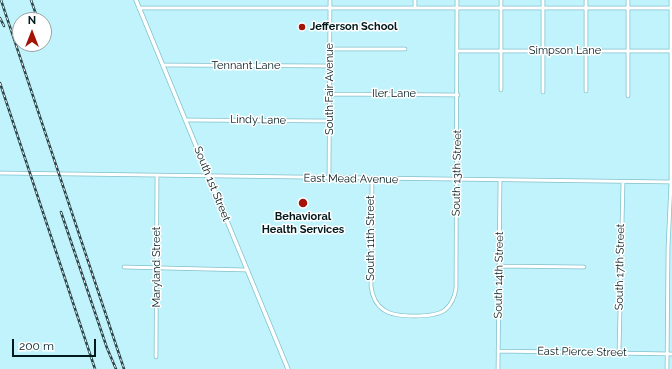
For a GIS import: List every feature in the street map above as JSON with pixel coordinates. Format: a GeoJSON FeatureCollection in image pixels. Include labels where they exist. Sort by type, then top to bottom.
{"type":"FeatureCollection","features":[{"type":"Feature","properties":{"kind":"main road","name":"South 1st Street"},"geometry":{"type":"LineString","coordinates":[[136,0],[288,369]]}},
{"type":"Feature","properties":{"kind":"street","name":"South Fair Avenue"},"geometry":{"type":"LineString","coordinates":[[329,178],[330,0]]}},
{"type":"Feature","properties":{"kind":"street"},"geometry":{"type":"LineString","coordinates":[[415,0],[415,7]]}},
{"type":"Feature","properties":{"kind":"street","name":"South 13th Street"},"geometry":{"type":"LineString","coordinates":[[414,315],[431,315],[440,312],[454,299],[456,288],[458,95],[457,0]]}},
{"type":"Feature","properties":{"kind":"street"},"geometry":{"type":"LineString","coordinates":[[501,0],[501,90]]}},
{"type":"Feature","properties":{"kind":"street"},"geometry":{"type":"LineString","coordinates":[[543,0],[543,92]]}},
{"type":"Feature","properties":{"kind":"street"},"geometry":{"type":"LineString","coordinates":[[586,0],[586,92]]}},
{"type":"Feature","properties":{"kind":"street"},"geometry":{"type":"LineString","coordinates":[[628,0],[628,96]]}},
{"type":"Feature","properties":{"kind":"street"},"geometry":{"type":"LineString","coordinates":[[667,369],[667,274],[672,182],[671,0]]}},
{"type":"Feature","properties":{"kind":"street"},"geometry":{"type":"LineString","coordinates":[[139,8],[671,8]]}},
{"type":"Feature","properties":{"kind":"street"},"geometry":{"type":"LineString","coordinates":[[330,49],[405,49]]}},
{"type":"Feature","properties":{"kind":"street","name":"Simpson Lane"},"geometry":{"type":"LineString","coordinates":[[457,51],[671,51]]}},
{"type":"Feature","properties":{"kind":"street","name":"Tennant Lane"},"geometry":{"type":"LineString","coordinates":[[163,66],[330,66]]}},
{"type":"Feature","properties":{"kind":"street","name":"Iler Lane"},"geometry":{"type":"LineString","coordinates":[[330,94],[458,95]]}},
{"type":"Feature","properties":{"kind":"street","name":"Lindy Lane"},"geometry":{"type":"LineString","coordinates":[[186,120],[330,121]]}},
{"type":"Feature","properties":{"kind":"street","name":"East Mead Avenue"},"geometry":{"type":"LineString","coordinates":[[0,173],[208,177],[672,182]]}},
{"type":"Feature","properties":{"kind":"street","name":"Maryland Street"},"geometry":{"type":"LineString","coordinates":[[156,357],[157,176]]}},
{"type":"Feature","properties":{"kind":"street","name":"South 11th Street"},"geometry":{"type":"LineString","coordinates":[[372,179],[372,292],[377,304],[384,310],[396,315],[414,315]]}},
{"type":"Feature","properties":{"kind":"street","name":"South 14th Street"},"geometry":{"type":"LineString","coordinates":[[498,369],[500,180]]}},
{"type":"Feature","properties":{"kind":"street","name":"South 17th Street"},"geometry":{"type":"LineString","coordinates":[[619,352],[623,182]]}},
{"type":"Feature","properties":{"kind":"street"},"geometry":{"type":"LineString","coordinates":[[498,266],[584,267]]}},
{"type":"Feature","properties":{"kind":"street"},"geometry":{"type":"LineString","coordinates":[[124,267],[247,270]]}},
{"type":"Feature","properties":{"kind":"street"},"geometry":{"type":"LineString","coordinates":[[667,274],[672,274]]}},
{"type":"Feature","properties":{"kind":"street"},"geometry":{"type":"LineString","coordinates":[[667,313],[672,313]]}},
{"type":"Feature","properties":{"kind":"street","name":"East Pierce Street"},"geometry":{"type":"LineString","coordinates":[[498,351],[672,354]]}},
{"type":"Feature","properties":{"kind":"railway"},"geometry":{"type":"LineString","coordinates":[[1,0],[124,369]]}},
{"type":"Feature","properties":{"kind":"railway"},"geometry":{"type":"LineString","coordinates":[[31,0],[35,12]]}},
{"type":"Feature","properties":{"kind":"railway"},"geometry":{"type":"LineString","coordinates":[[0,18],[4,26]]}},
{"type":"Feature","properties":{"kind":"railway"},"geometry":{"type":"LineString","coordinates":[[0,83],[95,369]]}},
{"type":"Feature","properties":{"kind":"railway"},"geometry":{"type":"LineString","coordinates":[[61,212],[107,348],[116,369]]}},
{"type":"Feature","properties":{"kind":"place","name":"Jefferson School"},"geometry":{"type":"Point","coordinates":[302,27]}},
{"type":"Feature","properties":{"kind":"place","name":"Behavioral Health Services"},"geometry":{"type":"Point","coordinates":[303,203]}}]}
